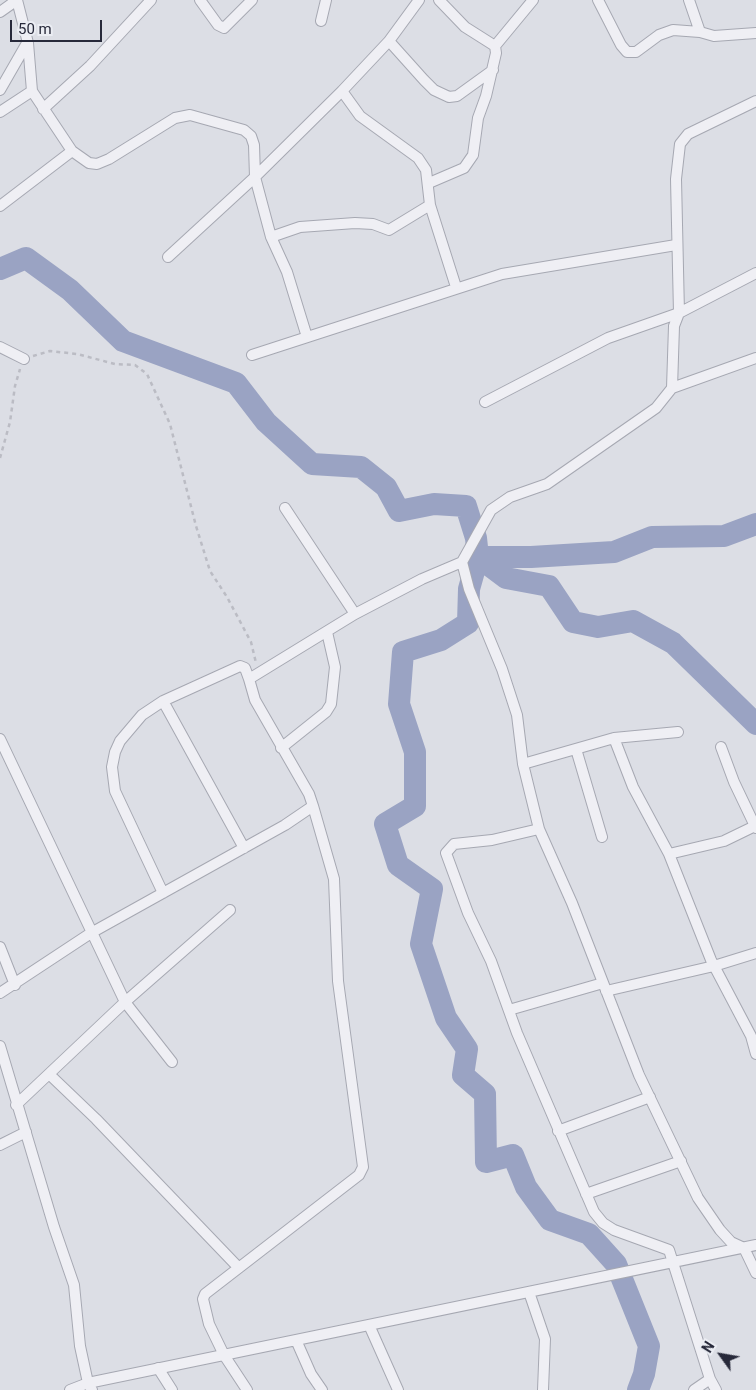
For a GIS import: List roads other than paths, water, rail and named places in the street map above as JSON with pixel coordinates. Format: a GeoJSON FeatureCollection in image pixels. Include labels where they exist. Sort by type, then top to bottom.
{"type":"FeatureCollection","features":[{"type":"Feature","properties":{"kind":"street"},"geometry":{"type":"LineString","coordinates":[[0,12],[17,0],[28,43],[32,91],[72,151],[89,163],[97,164],[175,118],[190,115],[244,130],[251,136],[254,145],[255,177],[271,237],[287,272],[307,337]]}},
{"type":"Feature","properties":{"kind":"street"},"geometry":{"type":"LineString","coordinates":[[43,108],[90,66],[151,0]]}},
{"type":"Feature","properties":{"kind":"street"},"geometry":{"type":"LineString","coordinates":[[200,0],[218,25],[224,28],[252,0]]}},
{"type":"Feature","properties":{"kind":"street"},"geometry":{"type":"LineString","coordinates":[[321,21],[326,0]]}},
{"type":"Feature","properties":{"kind":"street"},"geometry":{"type":"LineString","coordinates":[[168,257],[255,177],[342,91],[389,41],[419,0]]}},
{"type":"Feature","properties":{"kind":"street"},"geometry":{"type":"LineString","coordinates":[[439,0],[465,27],[495,46]]}},
{"type":"Feature","properties":{"kind":"street"},"geometry":{"type":"LineString","coordinates":[[429,183],[467,166],[473,155],[478,118],[493,70],[495,46],[533,0]]}},
{"type":"Feature","properties":{"kind":"street"},"geometry":{"type":"LineString","coordinates":[[598,0],[620,45],[627,52],[636,52],[659,35],[673,30],[700,32],[714,36],[756,33]]}},
{"type":"Feature","properties":{"kind":"street"},"geometry":{"type":"LineString","coordinates":[[689,0],[700,32]]}},
{"type":"Feature","properties":{"kind":"street"},"geometry":{"type":"LineString","coordinates":[[389,41],[434,90],[449,97],[457,96],[493,70]]}},
{"type":"Feature","properties":{"kind":"street"},"geometry":{"type":"LineString","coordinates":[[0,90],[28,43]]}},
{"type":"Feature","properties":{"kind":"street"},"geometry":{"type":"LineString","coordinates":[[0,112],[32,91]]}},
{"type":"Feature","properties":{"kind":"street"},"geometry":{"type":"LineString","coordinates":[[342,91],[360,116],[418,158],[426,170],[429,183],[430,205],[456,287]]}},
{"type":"Feature","properties":{"kind":"street"},"geometry":{"type":"LineString","coordinates":[[672,388],[674,326],[680,313],[676,245],[676,179],[680,144],[688,134],[756,101]]}},
{"type":"Feature","properties":{"kind":"street"},"geometry":{"type":"LineString","coordinates":[[0,206],[72,151]]}},
{"type":"Feature","properties":{"kind":"street"},"geometry":{"type":"LineString","coordinates":[[271,237],[300,227],[355,223],[373,224],[389,230],[430,205]]}},
{"type":"Feature","properties":{"kind":"street"},"geometry":{"type":"LineString","coordinates":[[252,355],[456,287],[502,274],[676,245]]}},
{"type":"Feature","properties":{"kind":"street"},"geometry":{"type":"LineString","coordinates":[[485,402],[608,338],[680,313],[756,273]]}},
{"type":"Feature","properties":{"kind":"street"},"geometry":{"type":"LineString","coordinates":[[0,347],[24,359]]}},
{"type":"Feature","properties":{"kind":"street"},"geometry":{"type":"LineString","coordinates":[[254,676],[355,614],[422,578],[462,562],[491,510],[510,497],[547,484],[656,408],[672,388],[756,358]]}},
{"type":"Feature","properties":{"kind":"street"},"geometry":{"type":"LineString","coordinates":[[285,508],[355,614]]}},
{"type":"Feature","properties":{"kind":"street"},"geometry":{"type":"LineString","coordinates":[[462,562],[470,590],[502,669],[517,715],[523,764],[539,829],[572,903],[650,1097],[698,1198],[720,1230],[732,1242],[744,1248],[756,1273]]}},
{"type":"Feature","properties":{"kind":"street"},"geometry":{"type":"LineString","coordinates":[[281,748],[326,712],[331,704],[334,667],[327,632]]}},
{"type":"Feature","properties":{"kind":"street"},"geometry":{"type":"LineString","coordinates":[[163,893],[115,791],[112,768],[115,752],[124,736],[142,715],[163,701],[240,666],[246,668],[254,676],[255,700],[309,794],[334,878],[338,981],[362,1167],[359,1175],[210,1289],[202,1299],[209,1324],[224,1355],[247,1390]]}},
{"type":"Feature","properties":{"kind":"street"},"geometry":{"type":"LineString","coordinates":[[163,701],[244,848]]}},
{"type":"Feature","properties":{"kind":"street"},"geometry":{"type":"LineString","coordinates":[[523,764],[614,738],[678,732]]}},
{"type":"Feature","properties":{"kind":"street"},"geometry":{"type":"LineString","coordinates":[[614,738],[633,787],[669,854],[714,966],[751,1036],[756,1054]]}},
{"type":"Feature","properties":{"kind":"street"},"geometry":{"type":"LineString","coordinates":[[0,739],[125,1002],[172,1062]]}},
{"type":"Feature","properties":{"kind":"street"},"geometry":{"type":"LineString","coordinates":[[669,854],[724,841],[755,827],[734,782],[721,747]]}},
{"type":"Feature","properties":{"kind":"street"},"geometry":{"type":"LineString","coordinates":[[576,749],[602,837]]}},
{"type":"Feature","properties":{"kind":"street"},"geometry":{"type":"LineString","coordinates":[[0,993],[92,933],[300,816],[313,806]]}},
{"type":"Feature","properties":{"kind":"street"},"geometry":{"type":"LineString","coordinates":[[539,829],[492,840],[454,844],[446,853],[468,913],[491,961],[558,1131],[594,1212],[603,1223],[614,1230],[669,1250],[710,1379],[716,1390]]}},
{"type":"Feature","properties":{"kind":"street"},"geometry":{"type":"LineString","coordinates":[[16,1105],[50,1075],[125,1002],[230,910]]}},
{"type":"Feature","properties":{"kind":"street"},"geometry":{"type":"LineString","coordinates":[[0,947],[14,985]]}},
{"type":"Feature","properties":{"kind":"street"},"geometry":{"type":"LineString","coordinates":[[509,1010],[605,987],[714,966],[756,953]]}},
{"type":"Feature","properties":{"kind":"street"},"geometry":{"type":"LineString","coordinates":[[0,1046],[16,1105],[74,1285],[80,1346],[90,1387]]}},
{"type":"Feature","properties":{"kind":"street"},"geometry":{"type":"LineString","coordinates":[[50,1075],[96,1119],[238,1267]]}},
{"type":"Feature","properties":{"kind":"street"},"geometry":{"type":"LineString","coordinates":[[558,1131],[650,1097]]}},
{"type":"Feature","properties":{"kind":"street"},"geometry":{"type":"LineString","coordinates":[[0,1145],[26,1132]]}},
{"type":"Feature","properties":{"kind":"street"},"geometry":{"type":"LineString","coordinates":[[586,1194],[681,1161]]}},
{"type":"Feature","properties":{"kind":"street"},"geometry":{"type":"LineString","coordinates":[[70,1390],[90,1387],[158,1368],[756,1245]]}},
{"type":"Feature","properties":{"kind":"street"},"geometry":{"type":"LineString","coordinates":[[529,1292],[545,1339],[542,1390]]}},
{"type":"Feature","properties":{"kind":"street"},"geometry":{"type":"LineString","coordinates":[[369,1324],[398,1390]]}},
{"type":"Feature","properties":{"kind":"street"},"geometry":{"type":"LineString","coordinates":[[296,1340],[311,1374],[322,1390]]}},
{"type":"Feature","properties":{"kind":"street"},"geometry":{"type":"LineString","coordinates":[[158,1368],[172,1390]]}},
{"type":"Feature","properties":{"kind":"street"},"geometry":{"type":"LineString","coordinates":[[694,1390],[710,1379]]}},
{"type":"Feature","properties":{"kind":"waterway"},"geometry":{"type":"LineString","coordinates":[[0,269],[26,258],[70,290],[123,341],[236,383],[266,422],[312,464],[361,467],[386,487],[399,511],[434,504],[466,506],[476,538],[478,557],[469,589],[468,623],[441,640],[403,652],[399,704],[415,752],[415,806],[385,824],[398,865],[432,889],[421,944],[446,1018],[467,1049],[463,1075],[485,1094],[486,1162],[513,1155],[526,1187],[550,1220],[589,1234],[616,1264],[649,1346],[644,1374],[638,1390]]}},
{"type":"Feature","properties":{"kind":"waterway"},"geometry":{"type":"LineString","coordinates":[[478,557],[531,557],[614,552],[652,537],[724,536],[756,524]]}},
{"type":"Feature","properties":{"kind":"waterway"},"geometry":{"type":"LineString","coordinates":[[478,557],[506,578],[549,586],[573,622],[598,627],[633,621],[673,643],[756,724]]}}]}
